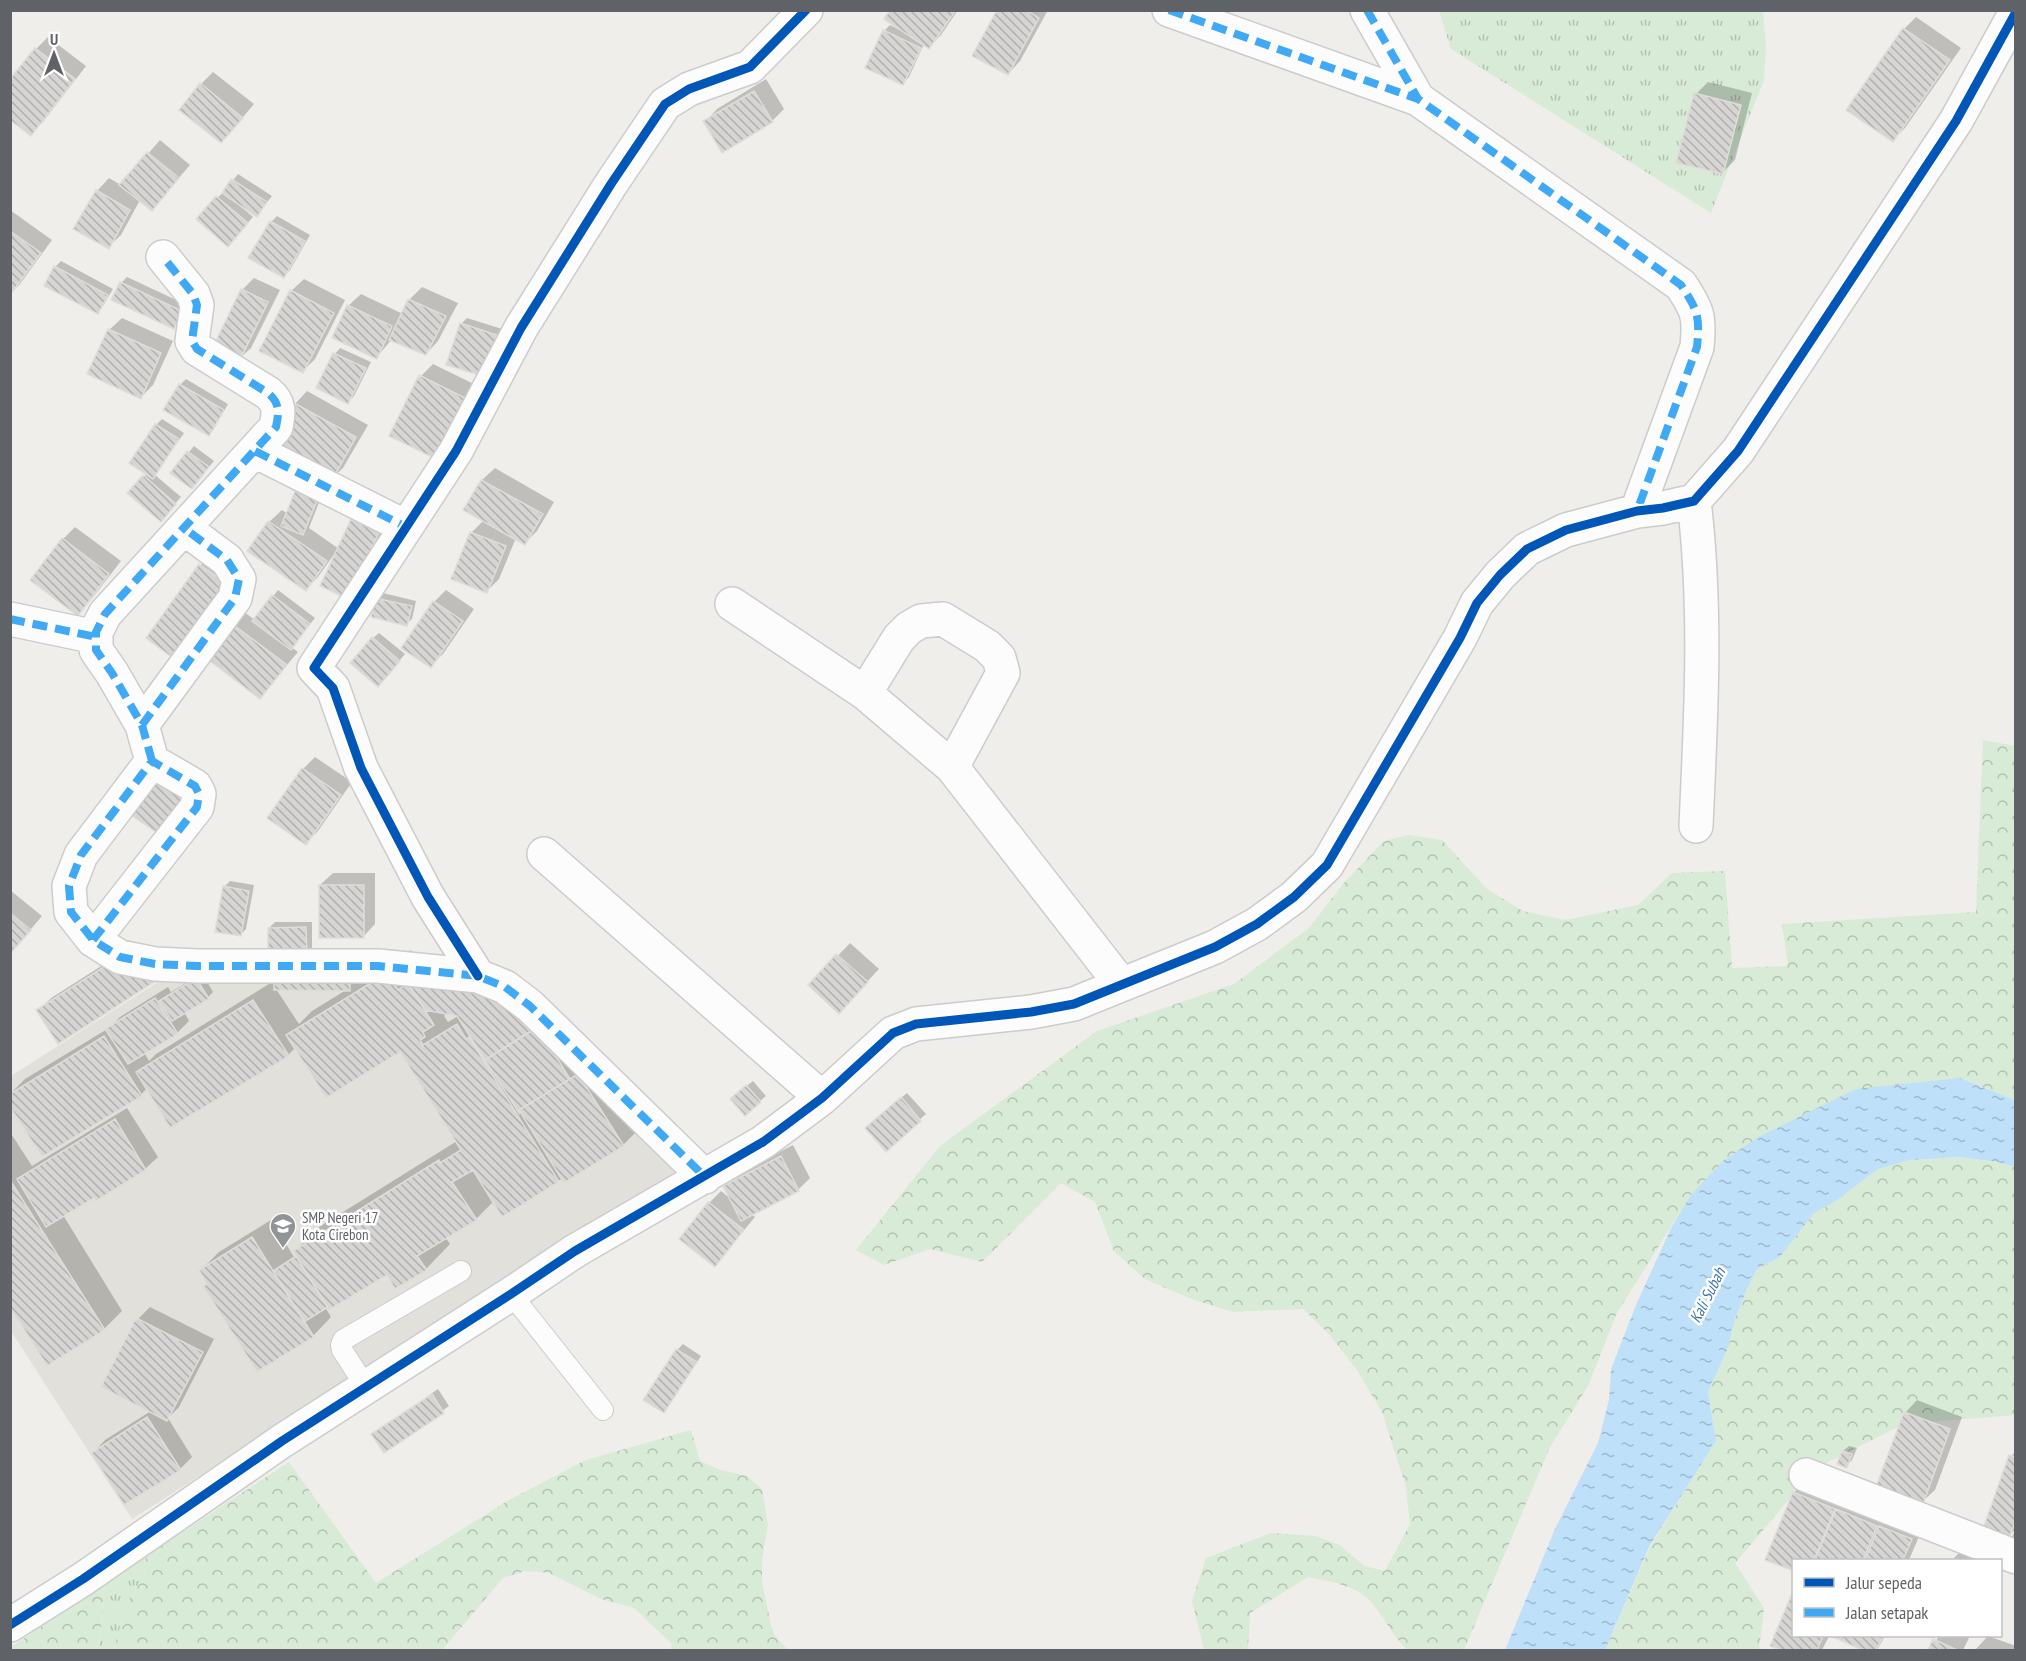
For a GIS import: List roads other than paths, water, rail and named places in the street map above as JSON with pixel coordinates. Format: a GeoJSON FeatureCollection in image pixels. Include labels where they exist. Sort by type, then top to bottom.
{"type":"FeatureCollection","features":[{"type":"Feature","properties":{"kind":"street"},"geometry":{"type":"LineString","coordinates":[[478,976],[428,897],[361,768],[333,688],[314,668],[456,451],[521,328],[610,184],[665,104],[689,89],[750,67],[807,10]]}},
{"type":"Feature","properties":{"kind":"street"},"geometry":{"type":"LineString","coordinates":[[1168,10],[1418,99],[1681,285],[1693,303],[1699,322],[1697,347],[1637,511]]}},
{"type":"Feature","properties":{"kind":"street"},"geometry":{"type":"LineString","coordinates":[[1367,10],[1418,99]]}},
{"type":"Feature","properties":{"kind":"street"},"geometry":{"type":"LineString","coordinates":[[10,1625],[83,1579],[282,1441],[575,1251],[763,1142],[822,1098],[893,1033],[916,1024],[1032,1012],[1074,1004],[1215,947],[1257,924],[1294,897],[1327,865],[1460,638],[1477,603],[1500,575],[1527,549],[1566,530],[1637,511],[1694,501],[1737,451],[1956,122],[2016,12]]}},
{"type":"Feature","properties":{"kind":"street"},"geometry":{"type":"LineString","coordinates":[[93,940],[197,807],[199,794],[195,786],[152,761],[142,725],[96,650],[96,632],[105,614],[276,427],[279,410],[276,399],[244,376],[207,357],[197,349],[192,341],[197,305],[194,294],[163,257]]}},
{"type":"Feature","properties":{"kind":"street"},"geometry":{"type":"LineString","coordinates":[[255,451],[406,528]]}},
{"type":"Feature","properties":{"kind":"street"},"geometry":{"type":"LineString","coordinates":[[1694,501],[1700,552],[1703,677],[1696,826]]}},
{"type":"Feature","properties":{"kind":"street"},"geometry":{"type":"LineString","coordinates":[[142,725],[236,598],[239,579],[227,560],[184,528]]}},
{"type":"Feature","properties":{"kind":"street"},"geometry":{"type":"LineString","coordinates":[[732,604],[865,693],[952,767],[1121,984]]}},
{"type":"Feature","properties":{"kind":"street"},"geometry":{"type":"LineString","coordinates":[[10,619],[96,637]]}},
{"type":"Feature","properties":{"kind":"street"},"geometry":{"type":"LineString","coordinates":[[865,693],[900,638],[909,628],[921,621],[944,620],[987,646],[999,658],[1003,673],[952,767]]}},
{"type":"Feature","properties":{"kind":"street"},"geometry":{"type":"LineString","coordinates":[[152,761],[81,855],[69,886],[71,912],[93,940],[120,957],[155,964],[378,966],[478,976],[505,987],[530,1006],[705,1177]]}},
{"type":"Feature","properties":{"kind":"street"},"geometry":{"type":"LineString","coordinates":[[543,854],[822,1098]]}},
{"type":"Feature","properties":{"kind":"street"},"geometry":{"type":"LineString","coordinates":[[1806,1475],[2016,1557]]}},
{"type":"Feature","properties":{"kind":"lane"},"geometry":{"type":"LineString","coordinates":[[366,1388],[342,1350],[343,1340],[461,1270]]}},
{"type":"Feature","properties":{"kind":"lane"},"geometry":{"type":"LineString","coordinates":[[511,1294],[603,1410]]}},
{"type":"Feature","properties":{"kind":"water","name":"Kali Subah"},"geometry":{"type":"Polygon","coordinates":[[[1960,1078],[2015,1100],[2015,1167],[1998,1162],[1959,1157],[1910,1160],[1878,1169],[1836,1201],[1814,1213],[1780,1257],[1757,1269],[1747,1289],[1736,1316],[1727,1350],[1708,1392],[1716,1441],[1649,1547],[1605,1650],[1505,1650],[1555,1529],[1598,1443],[1609,1400],[1611,1369],[1636,1305],[1671,1228],[1690,1196],[1723,1161],[1760,1136],[1856,1089],[1960,1078]]]}},
{"type":"Feature","properties":{"kind":"place","name":"SMP Negeri 17 Kota Cirebon"},"geometry":{"type":"Point","coordinates":[283,1249]}}]}
